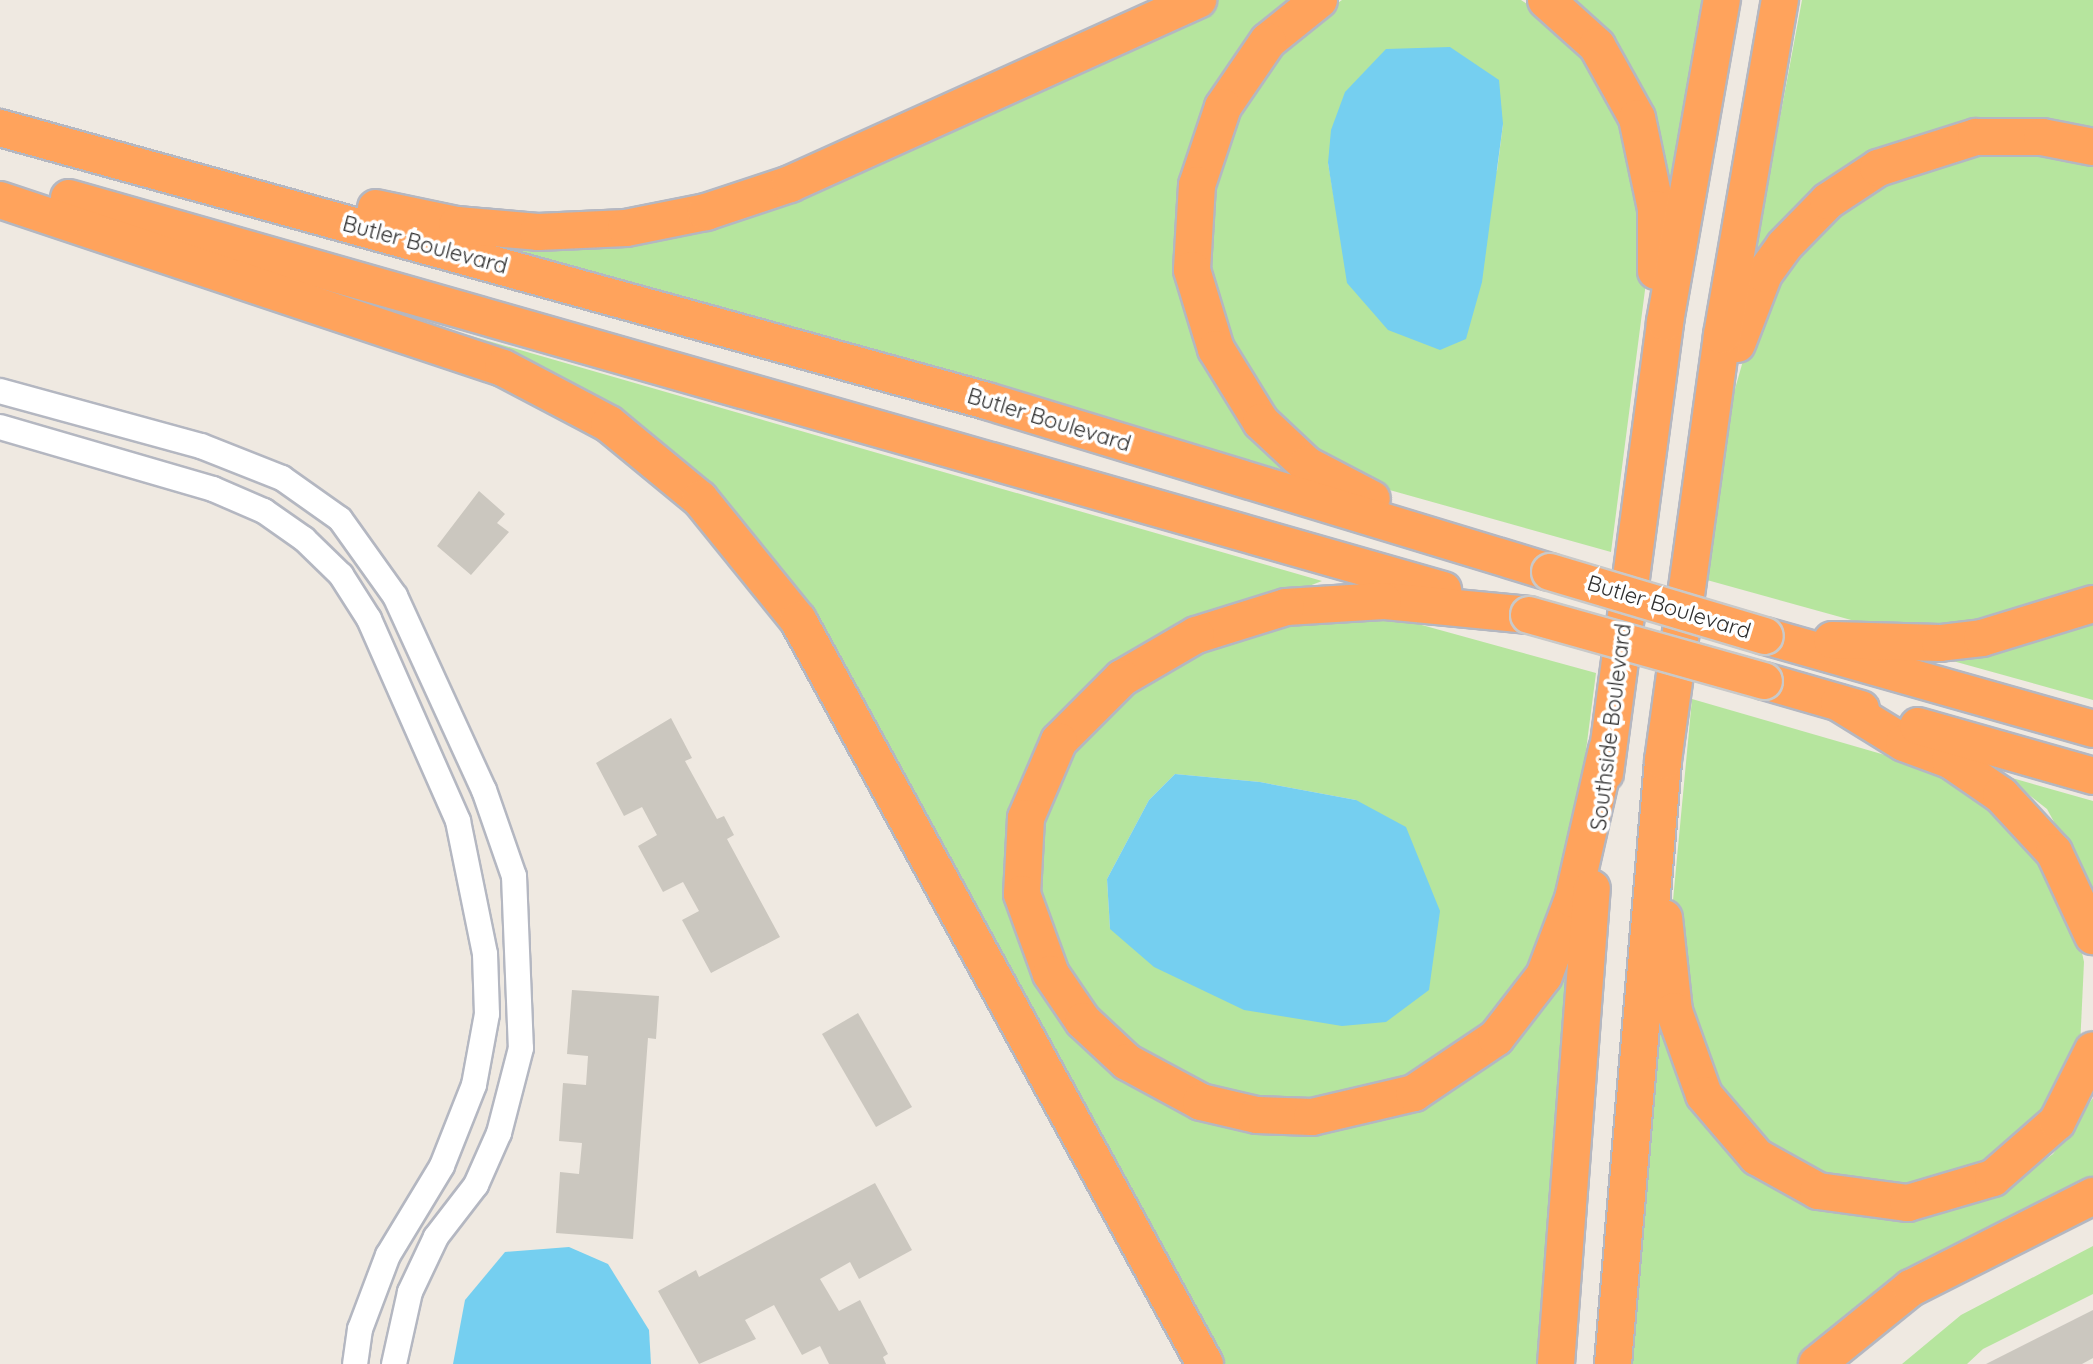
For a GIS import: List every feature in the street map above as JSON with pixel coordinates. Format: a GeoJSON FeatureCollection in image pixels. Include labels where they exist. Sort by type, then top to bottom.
{"type":"FeatureCollection","features":[{"type":"Feature","properties":{"kind":"highway"},"geometry":{"type":"LineString","coordinates":[[0,118],[163,151],[457,225],[538,232],[626,228],[706,212],[790,184],[1198,0]]}},
{"type":"Feature","properties":{"kind":"highway"},"geometry":{"type":"LineString","coordinates":[[1319,0],[1259,52],[1212,131],[1193,213],[1198,295],[1228,375],[1283,446],[1333,481],[1435,537]]}},
{"type":"Feature","properties":{"kind":"highway"},"geometry":{"type":"LineString","coordinates":[[1546,0],[1597,46],[1645,143],[1656,246],[1643,468]]}},
{"type":"Feature","properties":{"kind":"highway","name":"Southside Boulevard"},"geometry":{"type":"LineString","coordinates":[[1556,1364],[1607,749],[1643,468],[1722,0]]}},
{"type":"Feature","properties":{"kind":"highway"},"geometry":{"type":"LineString","coordinates":[[1613,1364],[1663,761],[1700,477],[1780,0]]}},
{"type":"Feature","properties":{"kind":"highway","name":"Butler Boulevard"},"geometry":{"type":"LineString","coordinates":[[0,128],[987,401],[1765,636],[2093,729]]}},
{"type":"Feature","properties":{"kind":"highway"},"geometry":{"type":"LineString","coordinates":[[1700,477],[1736,346],[1764,274],[1828,201],[1878,168],[1942,143],[2007,135],[2093,147]]}},
{"type":"Feature","properties":{"kind":"highway","name":"Butler Boulevard"},"geometry":{"type":"LineString","coordinates":[[0,178],[2093,776]]}},
{"type":"Feature","properties":{"kind":"highway"},"geometry":{"type":"LineString","coordinates":[[0,200],[503,368],[609,424],[700,499],[798,620],[1205,1364]]}},
{"type":"Feature","properties":{"kind":"highway"},"geometry":{"type":"LineString","coordinates":[[1529,615],[1383,601],[1286,607],[1196,635],[1122,678],[1059,741],[1026,818],[1022,894],[1051,974],[1083,1021],[1127,1062],[1201,1102],[1257,1115],[1312,1117],[1414,1093],[1496,1038],[1544,976],[1573,899],[1607,749]]}},
{"type":"Feature","properties":{"kind":"highway"},"geometry":{"type":"LineString","coordinates":[[1765,636],[1940,643],[2024,629],[2093,604]]}},
{"type":"Feature","properties":{"kind":"highway"},"geometry":{"type":"LineString","coordinates":[[1839,703],[1904,743],[1950,760],[2001,795],[2054,852],[2093,936]]}},
{"type":"Feature","properties":{"kind":"highway"},"geometry":{"type":"LineString","coordinates":[[1663,761],[1663,907],[1674,1011],[1704,1095],[1738,1140],[1776,1170],[1818,1191],[1887,1204],[1974,1187],[2012,1167],[2050,1130],[2080,1085],[2093,1050]]}},
{"type":"Feature","properties":{"kind":"highway"},"geometry":{"type":"LineString","coordinates":[[1817,1364],[1911,1288],[2093,1196]]}},
{"type":"Feature","properties":{"kind":"street"},"geometry":{"type":"LineString","coordinates":[[0,391],[201,446],[282,478],[340,519],[395,596],[484,790],[514,876],[521,1048],[499,1133],[476,1185],[436,1237],[410,1292],[394,1364]]}},
{"type":"Feature","properties":{"kind":"street"},"geometry":{"type":"LineString","coordinates":[[0,427],[213,489],[264,511],[304,539],[341,575],[369,619],[458,821],[485,954],[487,1014],[474,1085],[442,1166],[388,1255],[360,1329],[355,1364]]}},
{"type":"Feature","properties":{"kind":"green space"},"geometry":{"type":"Polygon","coordinates":[[[1217,0],[1293,0],[1238,52],[1201,117],[1179,197],[1179,265],[1294,473],[504,250],[508,244],[562,245],[1027,87],[1217,0]]]}},
{"type":"Feature","properties":{"kind":"green space"},"geometry":{"type":"Polygon","coordinates":[[[1342,0],[1521,0],[1577,37],[1629,127],[1648,267],[1611,552],[1361,482],[1331,469],[1258,398],[1212,300],[1203,220],[1240,100],[1301,28],[1342,0]],[[1503,124],[1328,163],[1337,215],[1497,171],[1503,124]]]}},
{"type":"Feature","properties":{"kind":"green space"},"geometry":{"type":"Polygon","coordinates":[[[1559,0],[1703,0],[1668,189],[1559,0]]]}},
{"type":"Feature","properties":{"kind":"green space"},"geometry":{"type":"Polygon","coordinates":[[[1802,0],[2093,0],[2093,140],[1931,134],[1751,273],[1802,0]]]}},
{"type":"Feature","properties":{"kind":"green space"},"geometry":{"type":"Polygon","coordinates":[[[1941,149],[2093,156],[2093,595],[1956,629],[1862,623],[1707,580],[1731,403],[1756,315],[1821,220],[1941,149]]]}},
{"type":"Feature","properties":{"kind":"green space"},"geometry":{"type":"Polygon","coordinates":[[[454,331],[1322,581],[1249,609],[1103,688],[1014,863],[1117,1063],[1352,1122],[1566,969],[1537,1364],[1218,1364],[733,521],[452,338],[454,331]]]}},
{"type":"Feature","properties":{"kind":"green space"},"geometry":{"type":"Polygon","coordinates":[[[2093,618],[2093,700],[1942,658],[1988,655],[2093,618]]]}},
{"type":"Feature","properties":{"kind":"green space"},"geometry":{"type":"Polygon","coordinates":[[[1400,619],[1596,673],[1568,889],[1503,1020],[1417,1084],[1271,1108],[1157,1069],[1083,1004],[1037,915],[1045,789],[1093,720],[1178,658],[1277,622],[1400,619]],[[1175,774],[1149,800],[1107,879],[1110,929],[1356,800],[1260,782],[1175,774]]]}},
{"type":"Feature","properties":{"kind":"green space"},"geometry":{"type":"Polygon","coordinates":[[[1692,699],[1923,766],[1980,793],[2043,860],[2077,930],[2084,962],[2080,1047],[2035,1129],[1945,1187],[1841,1189],[1756,1143],[1697,1052],[1672,911],[1692,699]]]}},
{"type":"Feature","properties":{"kind":"green space"},"geometry":{"type":"Polygon","coordinates":[[[2005,776],[2093,801],[2093,893],[2047,809],[2005,776]]]}},
{"type":"Feature","properties":{"kind":"green space"},"geometry":{"type":"Polygon","coordinates":[[[1656,1004],[1753,1165],[1961,1203],[1991,1198],[2053,1154],[2093,1098],[2093,1188],[1809,1364],[1631,1364],[1656,1004]]]}},
{"type":"Feature","properties":{"kind":"green space"},"geometry":{"type":"Polygon","coordinates":[[[2093,1246],[2093,1294],[1983,1349],[1967,1364],[1902,1364],[1961,1315],[2093,1246]]]}},
{"type":"Feature","properties":{"kind":"water"},"geometry":{"type":"Polygon","coordinates":[[[1450,47],[1499,80],[1503,124],[1482,282],[1466,339],[1440,350],[1388,330],[1347,283],[1328,163],[1331,130],[1345,92],[1386,49],[1450,47]]]}},
{"type":"Feature","properties":{"kind":"water"},"geometry":{"type":"Polygon","coordinates":[[[1175,774],[1260,782],[1356,800],[1406,827],[1440,911],[1429,990],[1386,1022],[1342,1026],[1244,1010],[1154,967],[1110,929],[1107,879],[1149,800],[1175,774]]]}},
{"type":"Feature","properties":{"kind":"water"},"geometry":{"type":"Polygon","coordinates":[[[569,1247],[608,1264],[649,1330],[651,1364],[453,1364],[465,1300],[505,1252],[569,1247]]]}},
{"type":"Feature","properties":{"kind":"building"},"geometry":{"type":"Polygon","coordinates":[[[479,491],[505,514],[497,523],[509,532],[471,575],[437,546],[479,491]]]}},
{"type":"Feature","properties":{"kind":"building"},"geometry":{"type":"Polygon","coordinates":[[[671,718],[692,758],[685,761],[717,819],[724,816],[734,835],[727,839],[780,937],[711,973],[682,920],[699,911],[683,882],[663,892],[638,846],[657,835],[642,807],[624,816],[596,763],[671,718]]]}},
{"type":"Feature","properties":{"kind":"building"},"geometry":{"type":"Polygon","coordinates":[[[572,990],[659,996],[656,1039],[648,1038],[633,1239],[556,1233],[560,1172],[579,1174],[582,1143],[559,1141],[563,1083],[586,1085],[588,1056],[567,1054],[572,990]]]}},
{"type":"Feature","properties":{"kind":"building"},"geometry":{"type":"Polygon","coordinates":[[[858,1013],[912,1107],[876,1127],[822,1034],[858,1013]]]}},
{"type":"Feature","properties":{"kind":"building"},"geometry":{"type":"Polygon","coordinates":[[[875,1183],[912,1250],[859,1279],[850,1262],[820,1279],[839,1311],[860,1300],[888,1354],[883,1357],[886,1364],[829,1364],[820,1346],[802,1355],[774,1305],[745,1320],[756,1339],[699,1364],[658,1291],[696,1270],[699,1277],[875,1183]]]}},
{"type":"Feature","properties":{"kind":"building"},"geometry":{"type":"Polygon","coordinates":[[[2093,1310],[2093,1358],[2082,1364],[1986,1364],[2093,1310]]]}}]}
